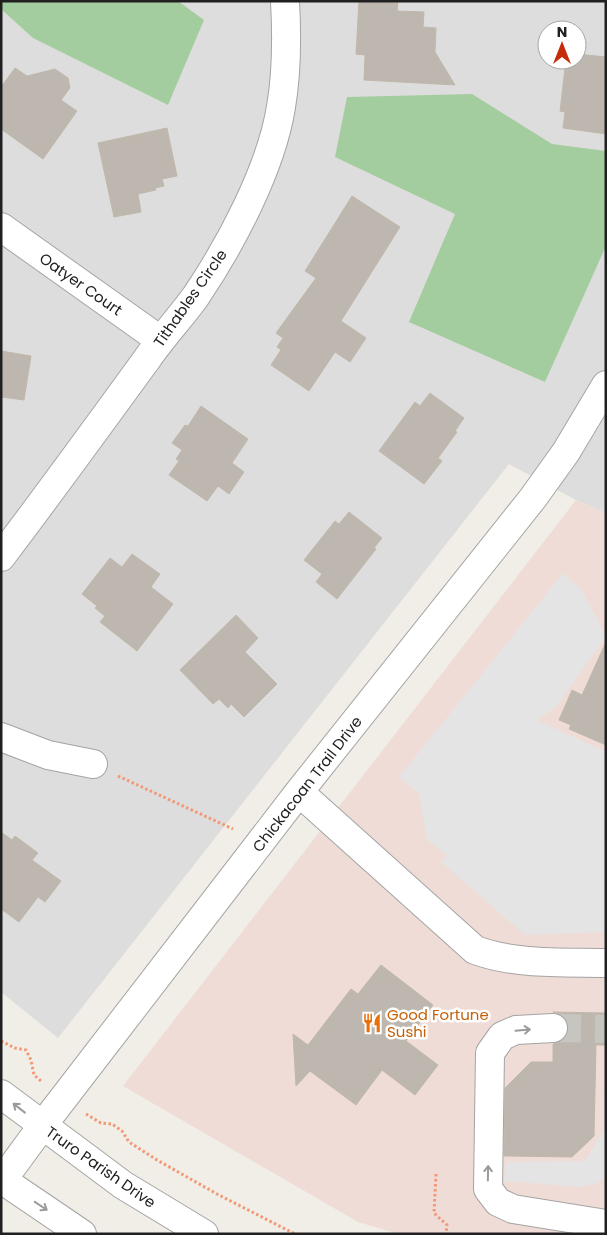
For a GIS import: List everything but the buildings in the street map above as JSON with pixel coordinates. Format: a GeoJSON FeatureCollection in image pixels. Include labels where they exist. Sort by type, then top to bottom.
{"type":"FeatureCollection","features":[{"type":"Feature","properties":{"kind":"street","name":"Tithables Circle"},"geometry":{"type":"LineString","coordinates":[[1,557],[86,445],[160,340],[195,296],[225,249],[247,207],[272,145],[281,108],[286,70],[287,34],[285,1]]}},
{"type":"Feature","properties":{"kind":"street","name":"Oatyer Court"},"geometry":{"type":"LineString","coordinates":[[1,227],[160,340]]}},
{"type":"Feature","properties":{"kind":"street","name":"Chickacoan Trail Drive"},"geometry":{"type":"LineString","coordinates":[[2,1181],[42,1126],[300,792],[533,498],[566,452],[606,385]]}},
{"type":"Feature","properties":{"kind":"street"},"geometry":{"type":"LineString","coordinates":[[1,737],[48,755],[93,764]]}},
{"type":"Feature","properties":{"kind":"street"},"geometry":{"type":"LineString","coordinates":[[300,792],[475,950],[493,957],[606,963]]}},
{"type":"Feature","properties":{"kind":"street"},"geometry":{"type":"LineString","coordinates":[[553,1028],[516,1030],[502,1036],[490,1053],[488,1189],[498,1202],[513,1209],[606,1224]]}},
{"type":"Feature","properties":{"kind":"street","name":"Truro Parish Drive"},"geometry":{"type":"LineString","coordinates":[[1,1094],[122,1185],[204,1234]]}},
{"type":"Feature","properties":{"kind":"street"},"geometry":{"type":"LineString","coordinates":[[2,1181],[82,1234]]}},
{"type":"Feature","properties":{"kind":"path"},"geometry":{"type":"LineString","coordinates":[[93,764],[261,843]]}},
{"type":"Feature","properties":{"kind":"path"},"geometry":{"type":"LineString","coordinates":[[1,1041],[15,1048],[26,1050],[31,1060],[34,1075],[63,1100],[101,1123],[112,1124],[122,1131],[129,1142],[157,1160],[217,1194],[295,1234]]}},
{"type":"Feature","properties":{"kind":"path"},"geometry":{"type":"LineString","coordinates":[[436,1174],[434,1213],[447,1225],[446,1234]]}},
{"type":"Feature","properties":{"kind":"shaded area"},"geometry":{"type":"Polygon","coordinates":[[[1,1],[606,1],[606,513],[576,500],[509,464],[58,1038],[1,992],[1,1]]]}},
{"type":"Feature","properties":{"kind":"shaded area"},"geometry":{"type":"Polygon","coordinates":[[[576,500],[606,513],[606,1234],[399,1234],[358,1222],[123,1086],[576,500]]]}},
{"type":"Feature","properties":{"kind":"shaded area"},"geometry":{"type":"Polygon","coordinates":[[[563,573],[581,589],[606,636],[556,707],[537,720],[606,752],[606,932],[525,935],[441,862],[447,855],[427,840],[419,794],[399,777],[563,573]]]}},
{"type":"Feature","properties":{"kind":"shaded area"},"geometry":{"type":"Polygon","coordinates":[[[606,1051],[606,1175],[598,1183],[580,1187],[504,1181],[507,1162],[585,1161],[604,1130],[606,1051]]]}},
{"type":"Feature","properties":{"kind":"green space"},"geometry":{"type":"Polygon","coordinates":[[[1,1],[178,1],[204,20],[168,105],[33,38],[1,9],[1,1]]]}},
{"type":"Feature","properties":{"kind":"green space"},"geometry":{"type":"Polygon","coordinates":[[[472,94],[552,144],[606,151],[606,246],[545,382],[409,322],[455,214],[335,157],[347,97],[472,94]]]}},
{"type":"Feature","properties":{"kind":"tunnel"},"geometry":{"type":"LineString","coordinates":[[553,1028],[606,1029]]}},
{"type":"Feature","properties":{"kind":"place","name":"Good Fortune Sushi"},"geometry":{"type":"Point","coordinates":[372,1023]}}]}
